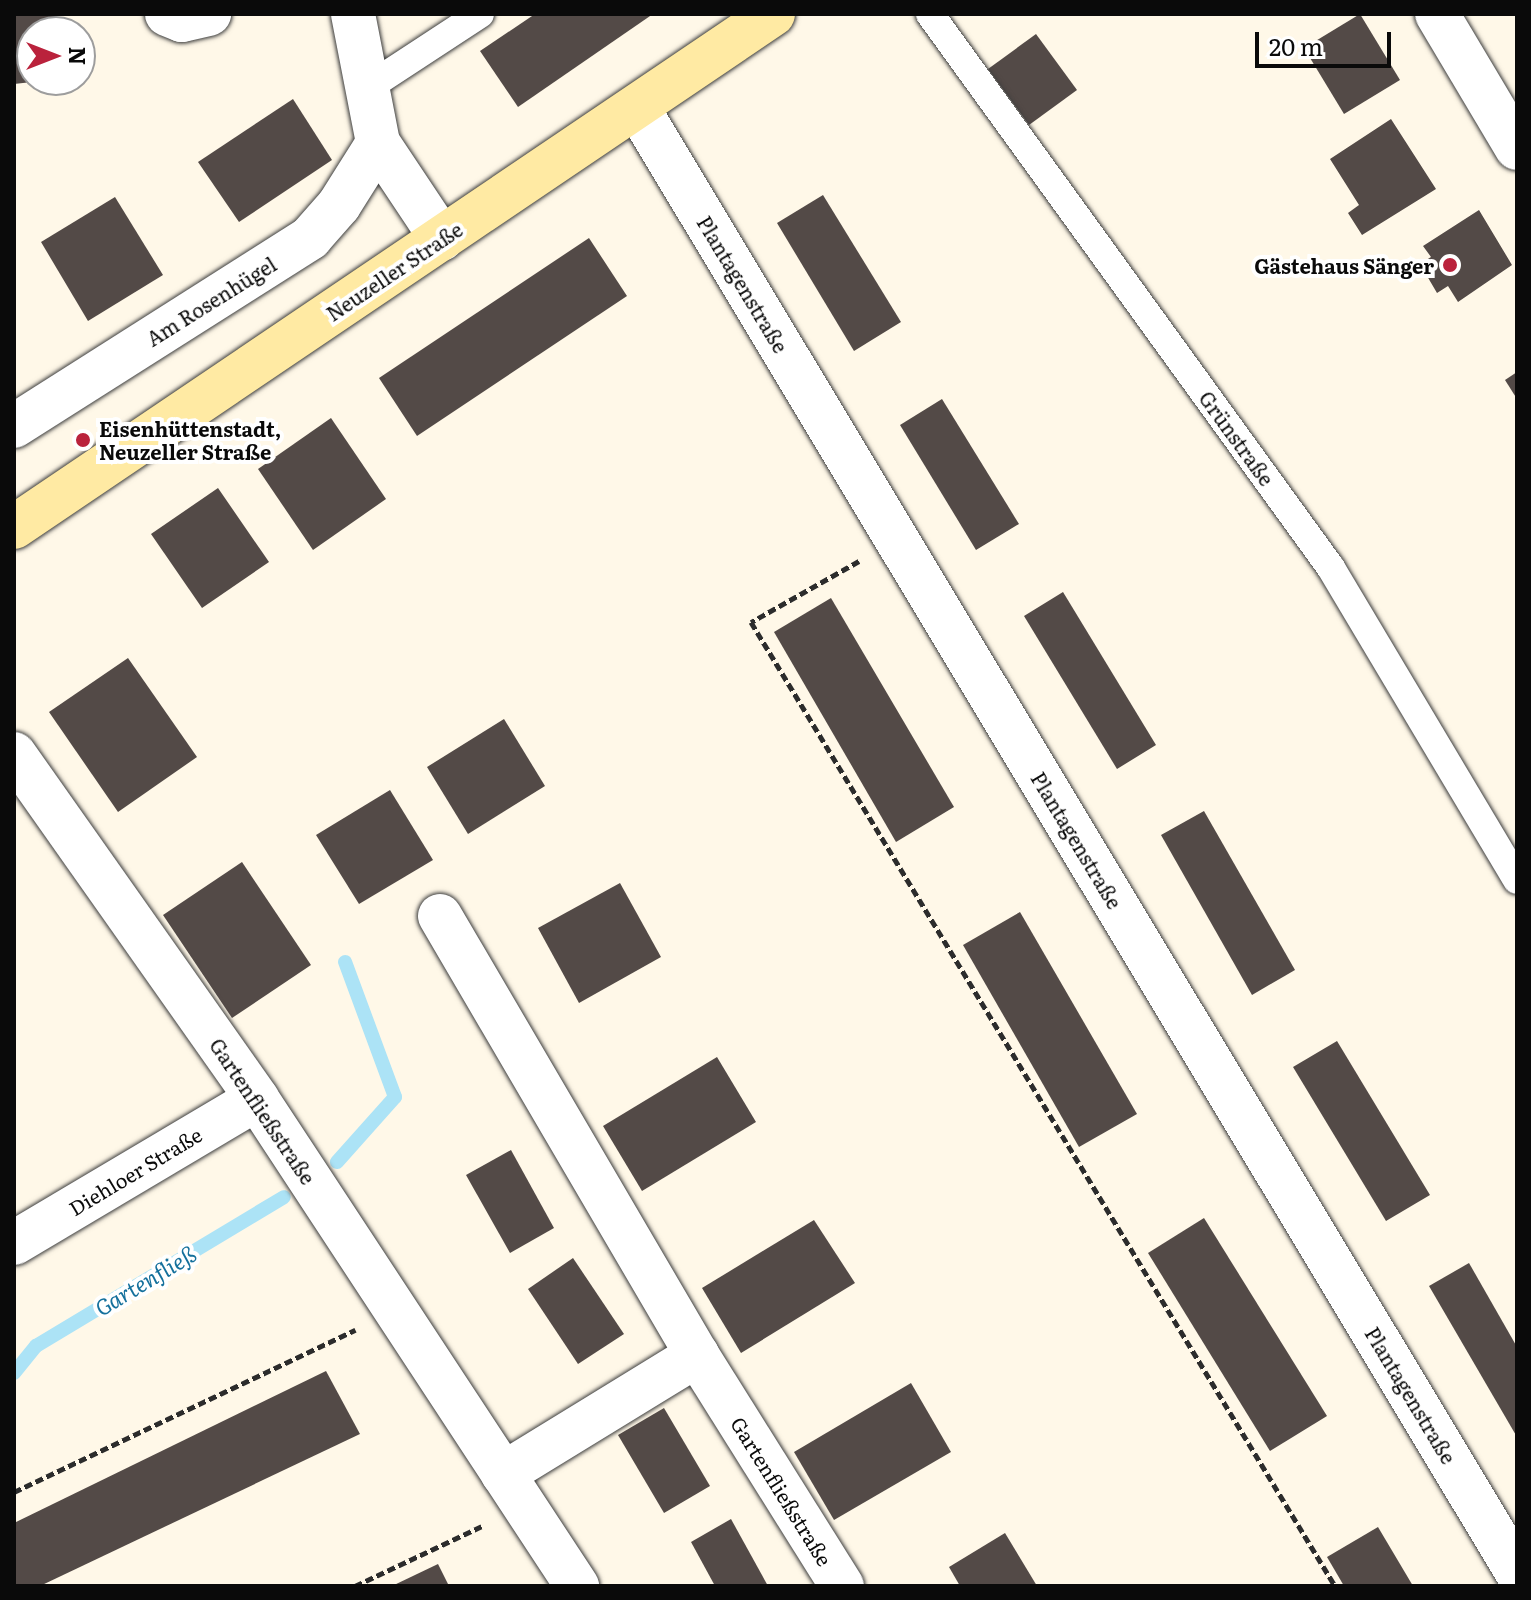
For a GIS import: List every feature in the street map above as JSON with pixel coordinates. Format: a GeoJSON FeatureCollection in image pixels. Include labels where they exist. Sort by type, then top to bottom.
{"type":"FeatureCollection","features":[{"type":"Feature","properties":{"kind":"main road","name":"Neuzeller Straße"},"geometry":{"type":"LineString","coordinates":[[14,527],[773,14]]}},
{"type":"Feature","properties":{"kind":"street"},"geometry":{"type":"LineString","coordinates":[[167,14],[182,20],[209,14]]}},
{"type":"Feature","properties":{"kind":"street"},"geometry":{"type":"LineString","coordinates":[[353,14],[378,143],[442,239]]}},
{"type":"Feature","properties":{"kind":"street"},"geometry":{"type":"LineString","coordinates":[[1437,14],[1517,148]]}},
{"type":"Feature","properties":{"kind":"street","name":"Plantagenstraße"},"geometry":{"type":"LineString","coordinates":[[637,107],[1517,1572]]}},
{"type":"Feature","properties":{"kind":"street","name":"Am Rosenhügel"},"geometry":{"type":"LineString","coordinates":[[14,426],[310,238],[339,205],[378,143]]}},
{"type":"Feature","properties":{"kind":"street","name":"Gartenfließstraße"},"geometry":{"type":"LineString","coordinates":[[14,754],[257,1099],[577,1586]]}},
{"type":"Feature","properties":{"kind":"street","name":"Gartenfließstraße"},"geometry":{"type":"LineString","coordinates":[[440,916],[697,1355],[842,1586]]}},
{"type":"Feature","properties":{"kind":"street","name":"Diehloer Straße"},"geometry":{"type":"LineString","coordinates":[[14,1243],[257,1099]]}},
{"type":"Feature","properties":{"kind":"street"},"geometry":{"type":"LineString","coordinates":[[512,1490],[697,1355]]}},
{"type":"Feature","properties":{"kind":"lane"},"geometry":{"type":"LineString","coordinates":[[367,88],[480,14]]}},
{"type":"Feature","properties":{"kind":"lane","name":"Grünstraße"},"geometry":{"type":"LineString","coordinates":[[930,14],[1331,568],[1517,880]]}},
{"type":"Feature","properties":{"kind":"path"},"geometry":{"type":"LineString","coordinates":[[897,540],[751,622],[1335,1586]]}},
{"type":"Feature","properties":{"kind":"path"},"geometry":{"type":"LineString","coordinates":[[14,1492],[395,1311]]}},
{"type":"Feature","properties":{"kind":"path"},"geometry":{"type":"LineString","coordinates":[[355,1586],[512,1490]]}},
{"type":"Feature","properties":{"kind":"building"},"geometry":{"type":"Polygon","coordinates":[[[14,14],[56,14],[16,16],[14,84],[14,14]]]}},
{"type":"Feature","properties":{"kind":"building"},"geometry":{"type":"Polygon","coordinates":[[[535,14],[653,14],[518,107],[480,51],[535,14]]]}},
{"type":"Feature","properties":{"kind":"building"},"geometry":{"type":"Polygon","coordinates":[[[1360,14],[1400,80],[1344,114],[1304,48],[1360,14]]]}},
{"type":"Feature","properties":{"kind":"building"},"geometry":{"type":"Polygon","coordinates":[[[1036,34],[1077,90],[1029,125],[988,69],[1036,34]]]}},
{"type":"Feature","properties":{"kind":"building"},"geometry":{"type":"Polygon","coordinates":[[[293,99],[332,160],[239,222],[198,162],[293,99]]]}},
{"type":"Feature","properties":{"kind":"building"},"geometry":{"type":"Polygon","coordinates":[[[1391,119],[1436,189],[1362,235],[1348,213],[1359,205],[1330,159],[1391,119]]]}},
{"type":"Feature","properties":{"kind":"building"},"geometry":{"type":"Polygon","coordinates":[[[823,195],[901,322],[854,351],[777,223],[823,195]]]}},
{"type":"Feature","properties":{"kind":"building"},"geometry":{"type":"Polygon","coordinates":[[[115,197],[163,275],[88,321],[41,242],[115,197]]]}},
{"type":"Feature","properties":{"kind":"building"},"geometry":{"type":"Polygon","coordinates":[[[1479,210],[1512,265],[1458,302],[1448,286],[1437,293],[1420,264],[1431,257],[1423,246],[1479,210]]]}},
{"type":"Feature","properties":{"kind":"building"},"geometry":{"type":"Polygon","coordinates":[[[589,238],[627,296],[417,436],[379,378],[589,238]]]}},
{"type":"Feature","properties":{"kind":"building"},"geometry":{"type":"Polygon","coordinates":[[[1517,372],[1517,399],[1505,380],[1517,372]]]}},
{"type":"Feature","properties":{"kind":"building"},"geometry":{"type":"Polygon","coordinates":[[[942,399],[1019,524],[976,550],[900,425],[942,399]]]}},
{"type":"Feature","properties":{"kind":"building"},"geometry":{"type":"Polygon","coordinates":[[[331,418],[386,499],[313,550],[258,469],[331,418]]]}},
{"type":"Feature","properties":{"kind":"building"},"geometry":{"type":"Polygon","coordinates":[[[218,488],[269,562],[202,608],[151,534],[218,488]]]}},
{"type":"Feature","properties":{"kind":"building"},"geometry":{"type":"Polygon","coordinates":[[[1063,592],[1156,745],[1117,769],[1024,616],[1063,592]]]}},
{"type":"Feature","properties":{"kind":"building"},"geometry":{"type":"Polygon","coordinates":[[[831,598],[954,807],[896,842],[774,632],[831,598]]]}},
{"type":"Feature","properties":{"kind":"building"},"geometry":{"type":"Polygon","coordinates":[[[128,658],[197,757],[118,812],[49,712],[128,658]]]}},
{"type":"Feature","properties":{"kind":"building"},"geometry":{"type":"Polygon","coordinates":[[[504,719],[545,786],[468,834],[427,767],[504,719]]]}},
{"type":"Feature","properties":{"kind":"building"},"geometry":{"type":"Polygon","coordinates":[[[390,790],[433,860],[359,904],[316,835],[390,790]]]}},
{"type":"Feature","properties":{"kind":"building"},"geometry":{"type":"Polygon","coordinates":[[[1204,811],[1295,970],[1252,995],[1161,835],[1204,811]]]}},
{"type":"Feature","properties":{"kind":"building"},"geometry":{"type":"Polygon","coordinates":[[[242,862],[311,965],[232,1018],[163,915],[242,862]]]}},
{"type":"Feature","properties":{"kind":"building"},"geometry":{"type":"Polygon","coordinates":[[[620,883],[661,957],[579,1003],[538,928],[620,883]]]}},
{"type":"Feature","properties":{"kind":"building"},"geometry":{"type":"Polygon","coordinates":[[[1020,912],[1137,1114],[1079,1147],[963,945],[1020,912]]]}},
{"type":"Feature","properties":{"kind":"building"},"geometry":{"type":"Polygon","coordinates":[[[1337,1041],[1430,1195],[1386,1221],[1293,1067],[1337,1041]]]}},
{"type":"Feature","properties":{"kind":"building"},"geometry":{"type":"Polygon","coordinates":[[[717,1057],[756,1122],[642,1191],[603,1126],[717,1057]]]}},
{"type":"Feature","properties":{"kind":"building"},"geometry":{"type":"Polygon","coordinates":[[[511,1150],[554,1228],[510,1253],[466,1175],[511,1150]]]}},
{"type":"Feature","properties":{"kind":"building"},"geometry":{"type":"Polygon","coordinates":[[[1204,1218],[1327,1416],[1270,1451],[1148,1253],[1204,1218]]]}},
{"type":"Feature","properties":{"kind":"building"},"geometry":{"type":"Polygon","coordinates":[[[814,1220],[855,1283],[741,1353],[702,1288],[814,1220]]]}},
{"type":"Feature","properties":{"kind":"building"},"geometry":{"type":"Polygon","coordinates":[[[573,1258],[624,1334],[578,1364],[528,1289],[573,1258]]]}},
{"type":"Feature","properties":{"kind":"building"},"geometry":{"type":"Polygon","coordinates":[[[1469,1263],[1517,1347],[1517,1437],[1429,1286],[1469,1263]]]}},
{"type":"Feature","properties":{"kind":"building"},"geometry":{"type":"Polygon","coordinates":[[[326,1371],[360,1434],[40,1586],[14,1586],[14,1523],[326,1371]]]}},
{"type":"Feature","properties":{"kind":"building"},"geometry":{"type":"Polygon","coordinates":[[[911,1383],[951,1452],[834,1520],[794,1452],[911,1383]]]}},
{"type":"Feature","properties":{"kind":"building"},"geometry":{"type":"Polygon","coordinates":[[[664,1408],[710,1486],[664,1513],[618,1435],[664,1408]]]}},
{"type":"Feature","properties":{"kind":"building"},"geometry":{"type":"Polygon","coordinates":[[[731,1519],[768,1586],[715,1586],[691,1542],[731,1519]]]}},
{"type":"Feature","properties":{"kind":"building"},"geometry":{"type":"Polygon","coordinates":[[[1378,1527],[1413,1586],[1344,1586],[1327,1557],[1378,1527]]]}},
{"type":"Feature","properties":{"kind":"building"},"geometry":{"type":"Polygon","coordinates":[[[1005,1533],[1037,1586],[960,1586],[949,1567],[1005,1533]]]}},
{"type":"Feature","properties":{"kind":"building"},"geometry":{"type":"Polygon","coordinates":[[[438,1564],[449,1586],[392,1586],[438,1564]]]}},
{"type":"Feature","properties":{"kind":"waterway","name":"Gartenfließ"},"geometry":{"type":"LineString","coordinates":[[337,1162],[395,1097],[345,962]]}},
{"type":"Feature","properties":{"kind":"waterway","name":"Gartenfließ"},"geometry":{"type":"LineString","coordinates":[[14,1373],[36,1346],[284,1197]]}},
{"type":"Feature","properties":{"kind":"place","name":"Gästehaus Sänger"},"geometry":{"type":"Point","coordinates":[1450,265]}},
{"type":"Feature","properties":{"kind":"place","name":"Eisenhüttenstadt, Neuzeller Straße"},"geometry":{"type":"Point","coordinates":[83,440]}}]}
